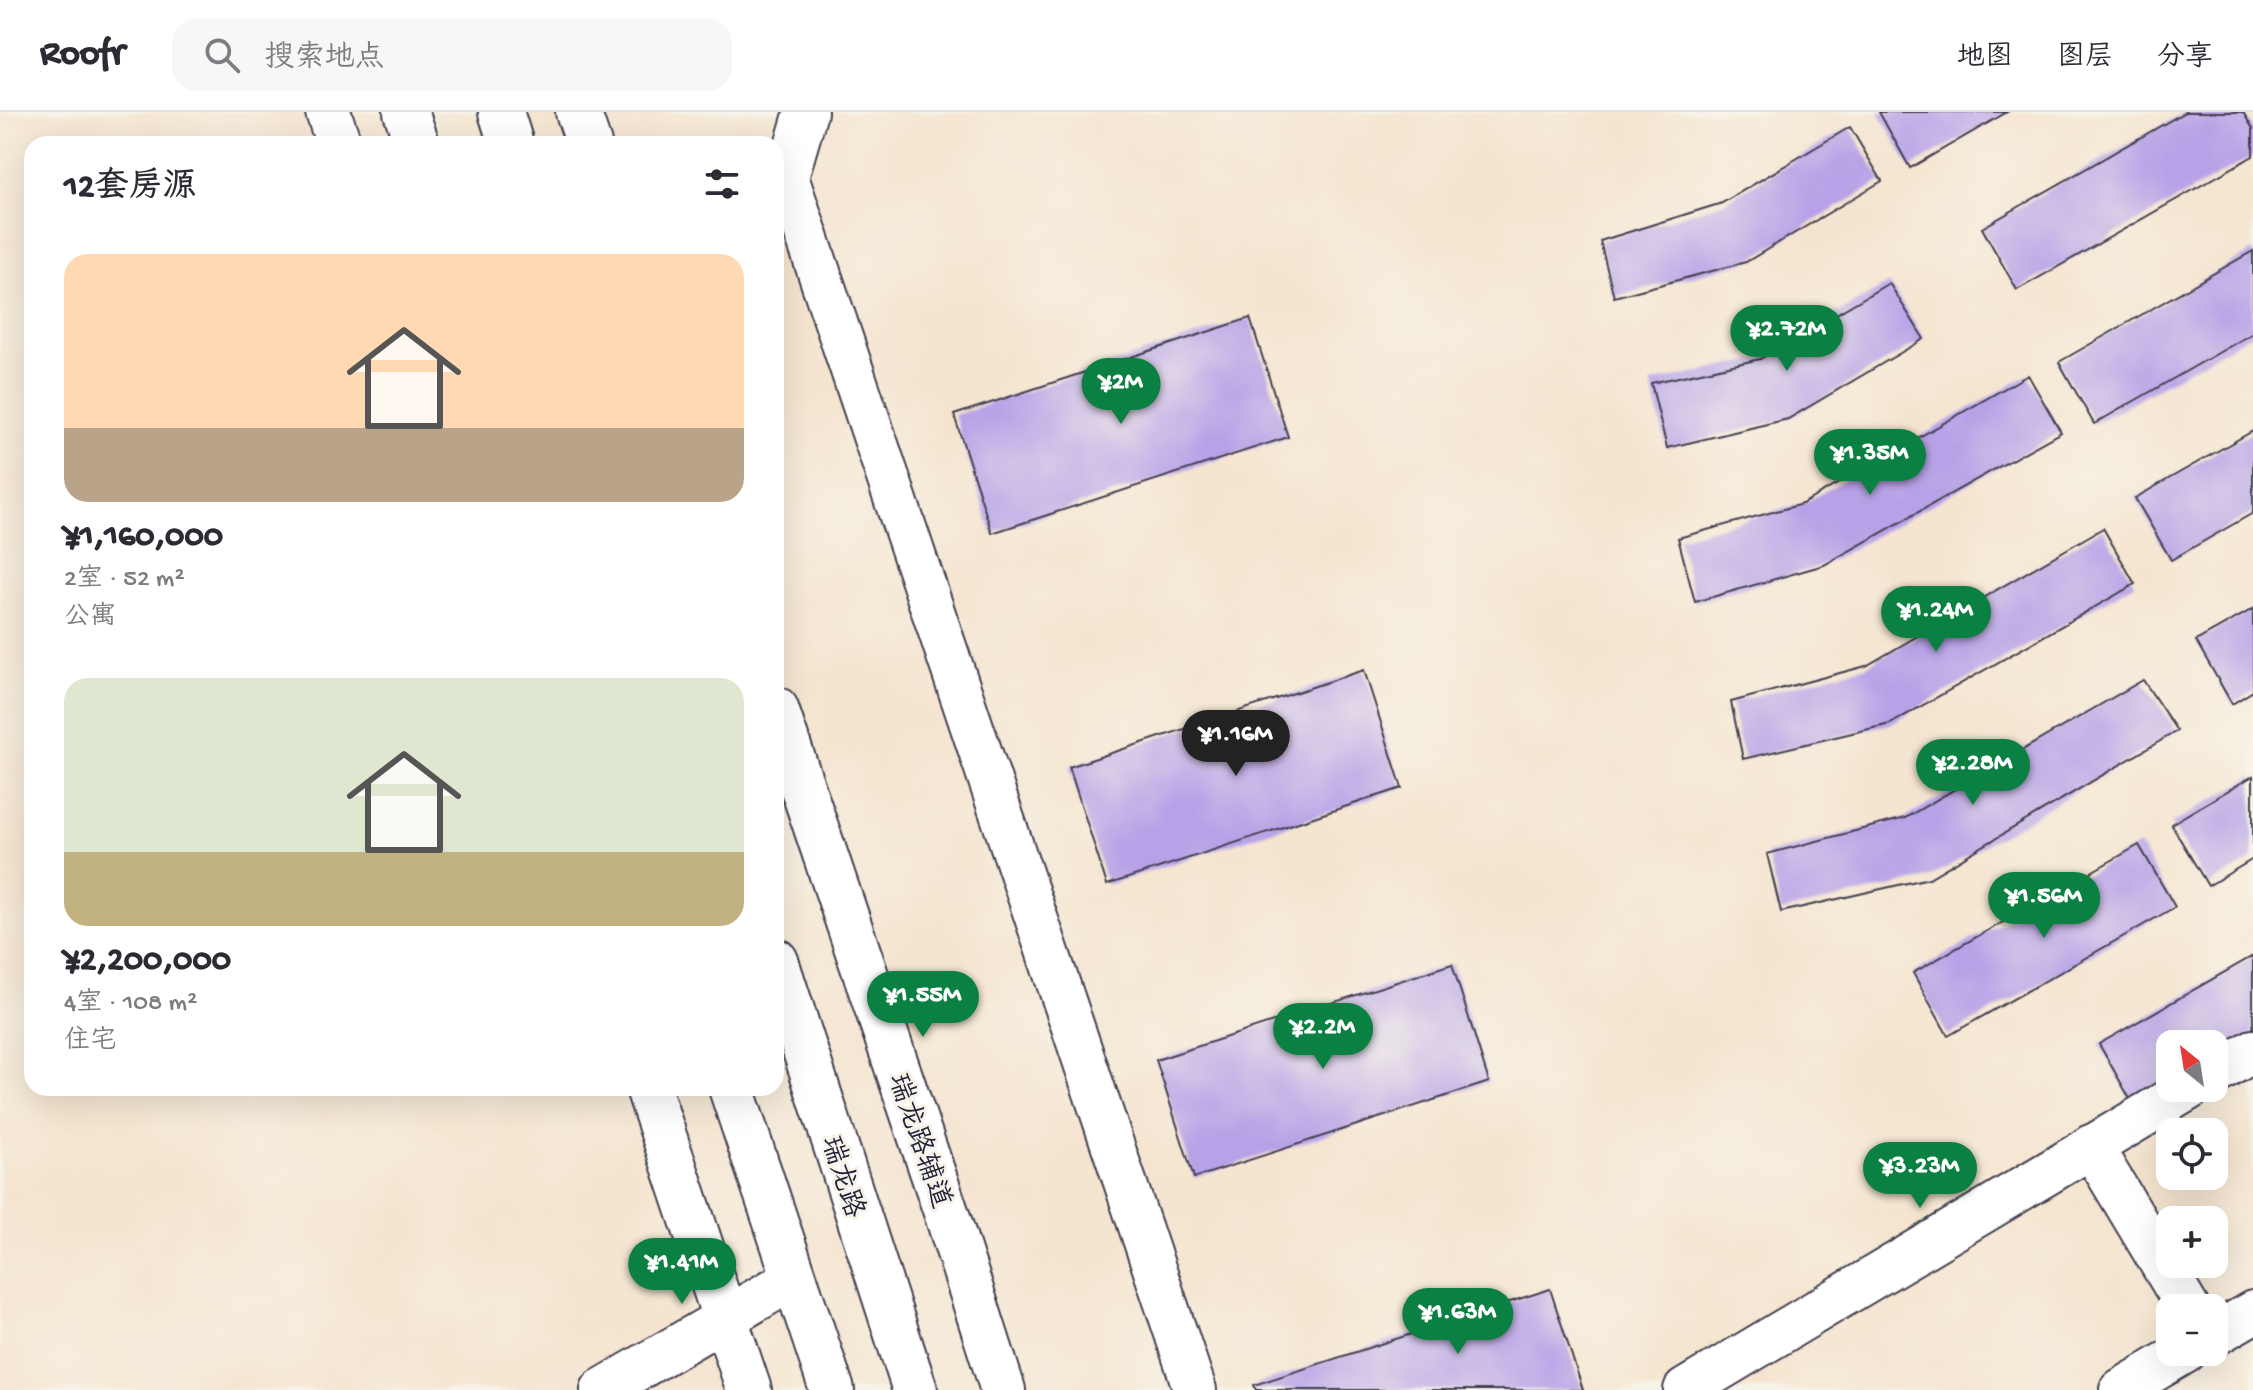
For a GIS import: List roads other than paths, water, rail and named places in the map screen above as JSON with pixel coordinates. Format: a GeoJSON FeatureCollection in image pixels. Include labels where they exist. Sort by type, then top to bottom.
{"type":"FeatureCollection","features":[{"type":"Feature","properties":{"kind":"main road"},"geometry":{"type":"LineString","coordinates":[[328,112],[336,136]]}},
{"type":"Feature","properties":{"kind":"main road"},"geometry":{"type":"LineString","coordinates":[[406,112],[414,136]]}},
{"type":"Feature","properties":{"kind":"main road"},"geometry":{"type":"LineString","coordinates":[[501,112],[508,136]]}},
{"type":"Feature","properties":{"kind":"main road"},"geometry":{"type":"LineString","coordinates":[[578,112],[586,136]]}},
{"type":"Feature","properties":{"kind":"main road","name":"瑞龙路辅道"},"geometry":{"type":"LineString","coordinates":[[784,733],[1003,1390]]}},
{"type":"Feature","properties":{"kind":"main road","name":"瑞龙路"},"geometry":{"type":"LineString","coordinates":[[784,986],[915,1390]]}},
{"type":"Feature","properties":{"kind":"main road"},"geometry":{"type":"LineString","coordinates":[[651,1096],[749,1390]]}},
{"type":"Feature","properties":{"kind":"main road"},"geometry":{"type":"LineString","coordinates":[[734,1096],[832,1390]]}},
{"type":"Feature","properties":{"kind":"street"},"geometry":{"type":"LineString","coordinates":[[806,112],[787,177],[1195,1390]]}},
{"type":"Feature","properties":{"kind":"street"},"geometry":{"type":"LineString","coordinates":[[2228,1066],[2253,1051]]}},
{"type":"Feature","properties":{"kind":"street"},"geometry":{"type":"LineString","coordinates":[[1685,1390],[2166,1102]]}},
{"type":"Feature","properties":{"kind":"street"},"geometry":{"type":"LineString","coordinates":[[2091,1146],[2180,1294]]}},
{"type":"Feature","properties":{"kind":"street"},"geometry":{"type":"LineString","coordinates":[[602,1390],[794,1278]]}},
{"type":"Feature","properties":{"kind":"street"},"geometry":{"type":"LineString","coordinates":[[2228,1327],[2253,1312]]}},
{"type":"Feature","properties":{"kind":"street"},"geometry":{"type":"LineString","coordinates":[[2126,1389],[2163,1366]]}}]}
